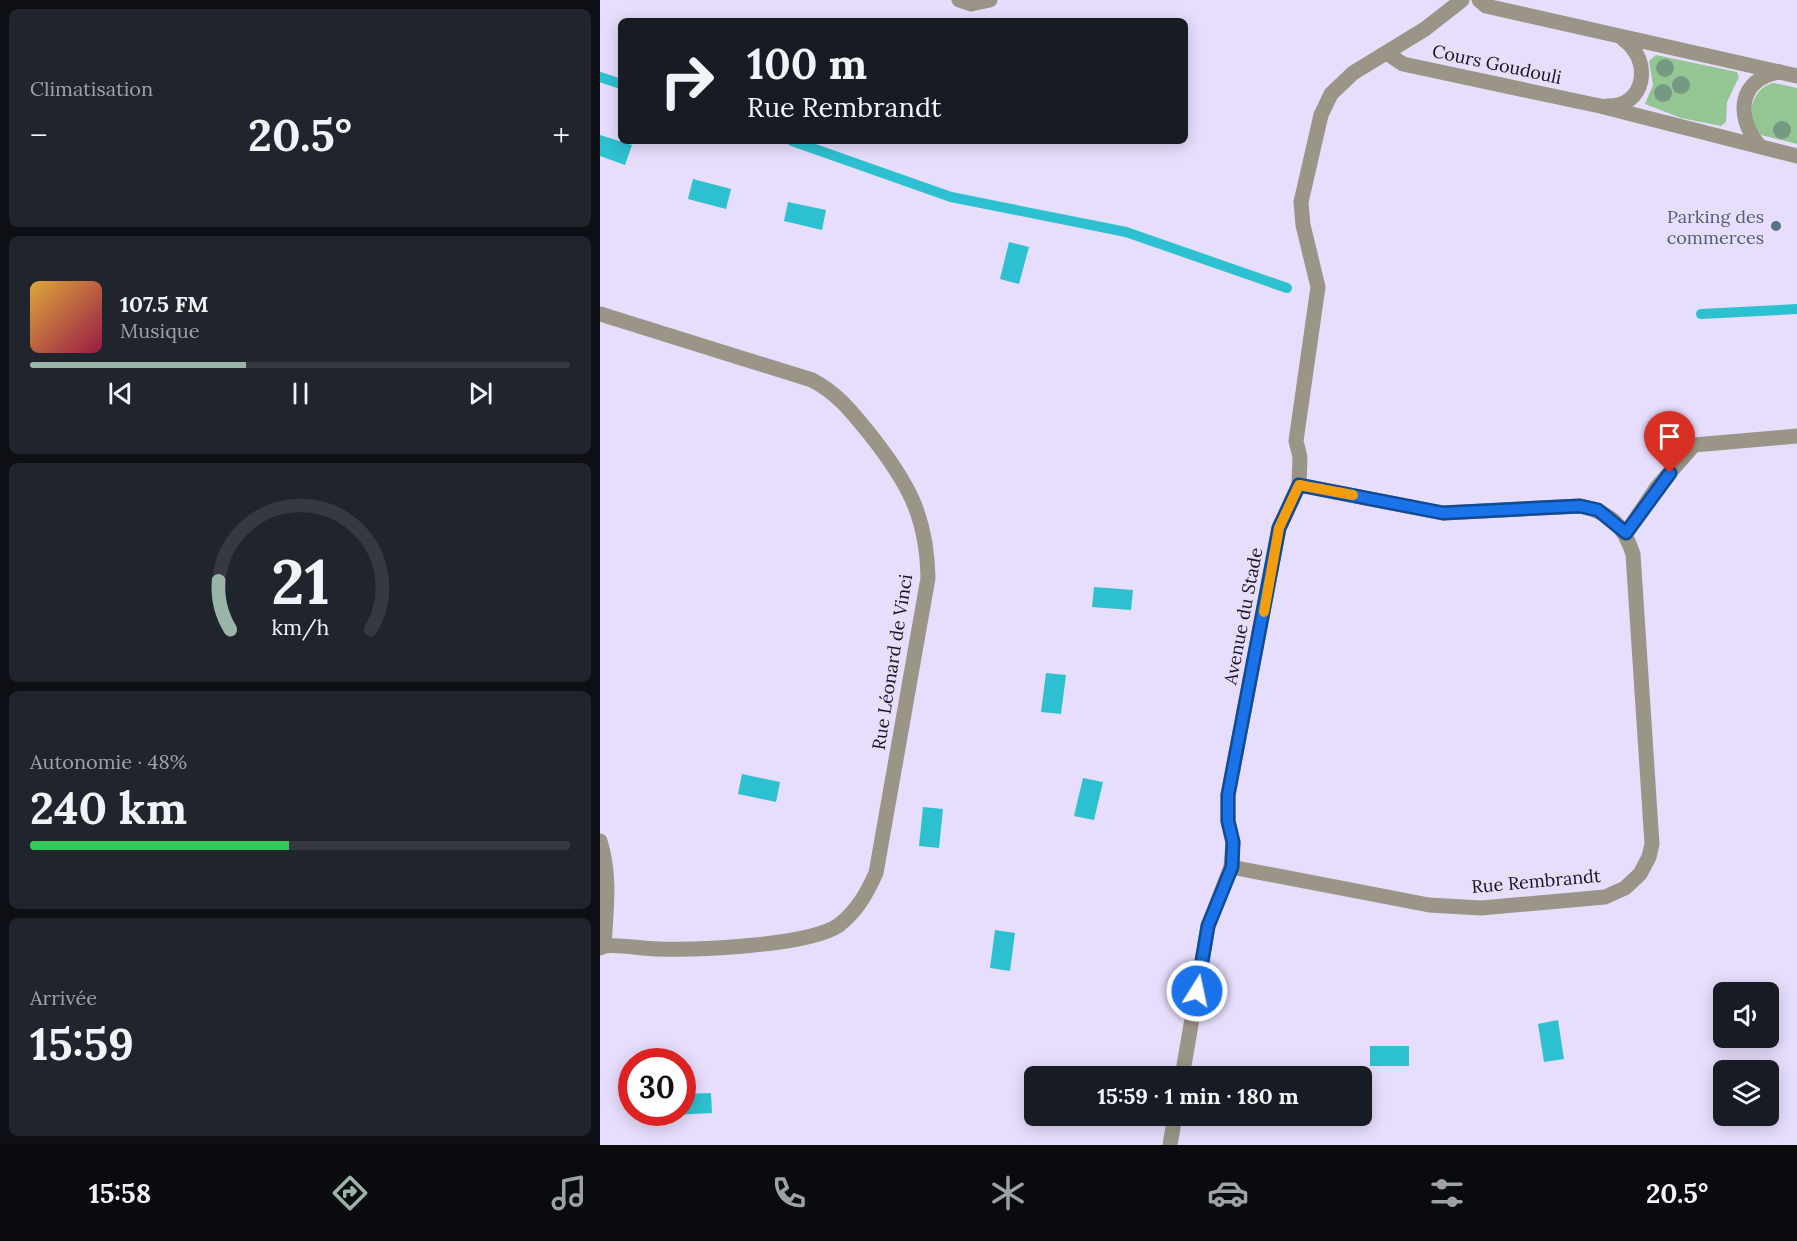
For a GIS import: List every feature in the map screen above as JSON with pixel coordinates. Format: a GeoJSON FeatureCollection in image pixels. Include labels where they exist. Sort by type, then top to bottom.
{"type":"FeatureCollection","features":[{"type":"Feature","properties":{"kind":"street"},"geometry":{"type":"LineString","coordinates":[[959,0],[971,4],[990,0]]}},
{"type":"Feature","properties":{"kind":"street"},"geometry":{"type":"LineString","coordinates":[[1388,54],[1462,0]]}},
{"type":"Feature","properties":{"kind":"street"},"geometry":{"type":"LineString","coordinates":[[1479,0],[1486,6],[1797,76]]}},
{"type":"Feature","properties":{"kind":"street","name":"Cours Goudouli"},"geometry":{"type":"LineString","coordinates":[[1600,106],[1623,103],[1639,87],[1642,64],[1638,54],[1622,38]]}},
{"type":"Feature","properties":{"kind":"street","name":"Avenue du Stade"},"geometry":{"type":"LineString","coordinates":[[1184,1066],[1208,926],[1232,867],[1233,842],[1228,821],[1228,795],[1279,528],[1299,485],[1300,457],[1296,441],[1318,287],[1303,225],[1301,202],[1321,115],[1331,94],[1353,73],[1388,54]]}},
{"type":"Feature","properties":{"kind":"street","name":"Cours Goudouli"},"geometry":{"type":"LineString","coordinates":[[1388,54],[1403,64],[1600,106],[1758,144],[1797,156]]}},
{"type":"Feature","properties":{"kind":"street"},"geometry":{"type":"LineString","coordinates":[[1758,144],[1744,117],[1744,102],[1757,81],[1780,72]]}},
{"type":"Feature","properties":{"kind":"street","name":"Rue Léonard de Vinci"},"geometry":{"type":"LineString","coordinates":[[600,314],[812,380],[829,388],[843,401],[906,484],[922,526],[927,550],[928,578],[876,873],[854,911],[838,925],[820,934],[784,942],[659,949],[624,944],[602,947]]}},
{"type":"Feature","properties":{"kind":"street"},"geometry":{"type":"LineString","coordinates":[[1299,485],[1443,513],[1580,506],[1598,510],[1626,533],[1657,487],[1694,445],[1797,436]]}},
{"type":"Feature","properties":{"kind":"street","name":"Rue Rembrandt"},"geometry":{"type":"LineString","coordinates":[[1232,867],[1429,905],[1481,908],[1605,897],[1625,888],[1640,874],[1652,844],[1633,554],[1626,533]]}},
{"type":"Feature","properties":{"kind":"street"},"geometry":{"type":"LineString","coordinates":[[600,841],[605,856],[608,885],[602,947]]}},
{"type":"Feature","properties":{"kind":"street"},"geometry":{"type":"LineString","coordinates":[[1170,1145],[1173,1126]]}},
{"type":"Feature","properties":{"kind":"green space"},"geometry":{"type":"Polygon","coordinates":[[[1656,55],[1737,72],[1739,77],[1727,102],[1726,122],[1721,126],[1681,118],[1645,104],[1653,85],[1649,61],[1656,55]]]}},
{"type":"Feature","properties":{"kind":"green space"},"geometry":{"type":"Polygon","coordinates":[[[1774,83],[1797,88],[1797,144],[1761,135],[1755,129],[1751,113],[1755,97],[1766,86],[1774,83]]]}},
{"type":"Feature","properties":{"kind":"water"},"geometry":{"type":"Polygon","coordinates":[[[600,135],[618,141],[618,144],[632,145],[625,165],[600,156],[600,135]]]}},
{"type":"Feature","properties":{"kind":"water"},"geometry":{"type":"Polygon","coordinates":[[[693,179],[731,189],[726,209],[688,199],[693,179]]]}},
{"type":"Feature","properties":{"kind":"water"},"geometry":{"type":"Polygon","coordinates":[[[788,202],[826,210],[822,230],[784,221],[788,202]]]}},
{"type":"Feature","properties":{"kind":"water"},"geometry":{"type":"Polygon","coordinates":[[[1009,242],[1029,247],[1019,284],[1000,279],[1009,242]]]}},
{"type":"Feature","properties":{"kind":"water"},"geometry":{"type":"Polygon","coordinates":[[[1094,587],[1133,590],[1131,610],[1092,607],[1094,587]]]}},
{"type":"Feature","properties":{"kind":"water"},"geometry":{"type":"Polygon","coordinates":[[[1046,673],[1066,675],[1061,714],[1041,712],[1046,673]]]}},
{"type":"Feature","properties":{"kind":"water"},"geometry":{"type":"Polygon","coordinates":[[[742,774],[780,782],[776,802],[738,794],[742,774]]]}},
{"type":"Feature","properties":{"kind":"water"},"geometry":{"type":"Polygon","coordinates":[[[1083,778],[1103,782],[1094,820],[1074,816],[1083,778]]]}},
{"type":"Feature","properties":{"kind":"water"},"geometry":{"type":"Polygon","coordinates":[[[923,807],[943,809],[939,848],[919,846],[923,807]]]}},
{"type":"Feature","properties":{"kind":"water"},"geometry":{"type":"Polygon","coordinates":[[[995,930],[1015,933],[1010,971],[990,968],[995,930]]]}},
{"type":"Feature","properties":{"kind":"water"},"geometry":{"type":"Polygon","coordinates":[[[1558,1020],[1564,1059],[1544,1062],[1538,1024],[1558,1020]]]}},
{"type":"Feature","properties":{"kind":"water"},"geometry":{"type":"Polygon","coordinates":[[[1370,1046],[1409,1046],[1409,1066],[1370,1066],[1370,1046]]]}},
{"type":"Feature","properties":{"kind":"water"},"geometry":{"type":"Polygon","coordinates":[[[711,1093],[712,1113],[696,1114],[696,1094],[711,1093]]]}},
{"type":"Feature","properties":{"kind":"waterway"},"geometry":{"type":"LineString","coordinates":[[600,77],[618,83]]}},
{"type":"Feature","properties":{"kind":"waterway"},"geometry":{"type":"LineString","coordinates":[[801,144],[951,197],[1126,232],[1287,288]]}},
{"type":"Feature","properties":{"kind":"waterway"},"geometry":{"type":"LineString","coordinates":[[1701,314],[1797,309]]}},
{"type":"Feature","properties":{"kind":"slow traffic"},"geometry":{"type":"LineString","coordinates":[[1264,612],[1279,528],[1299,485],[1353,495]]}},
{"type":"Feature","properties":{"kind":"place","name":"Parking des commerces"},"geometry":{"type":"Point","coordinates":[1776,226]}},
{"type":"Feature","properties":{"kind":"route"},"geometry":{"type":"LineString","coordinates":[[1197,991],[1208,926],[1232,867],[1233,842],[1228,821],[1228,795],[1279,528],[1299,485],[1443,513],[1580,506],[1598,510],[1626,533],[1657,487],[1670,473]]}}]}
